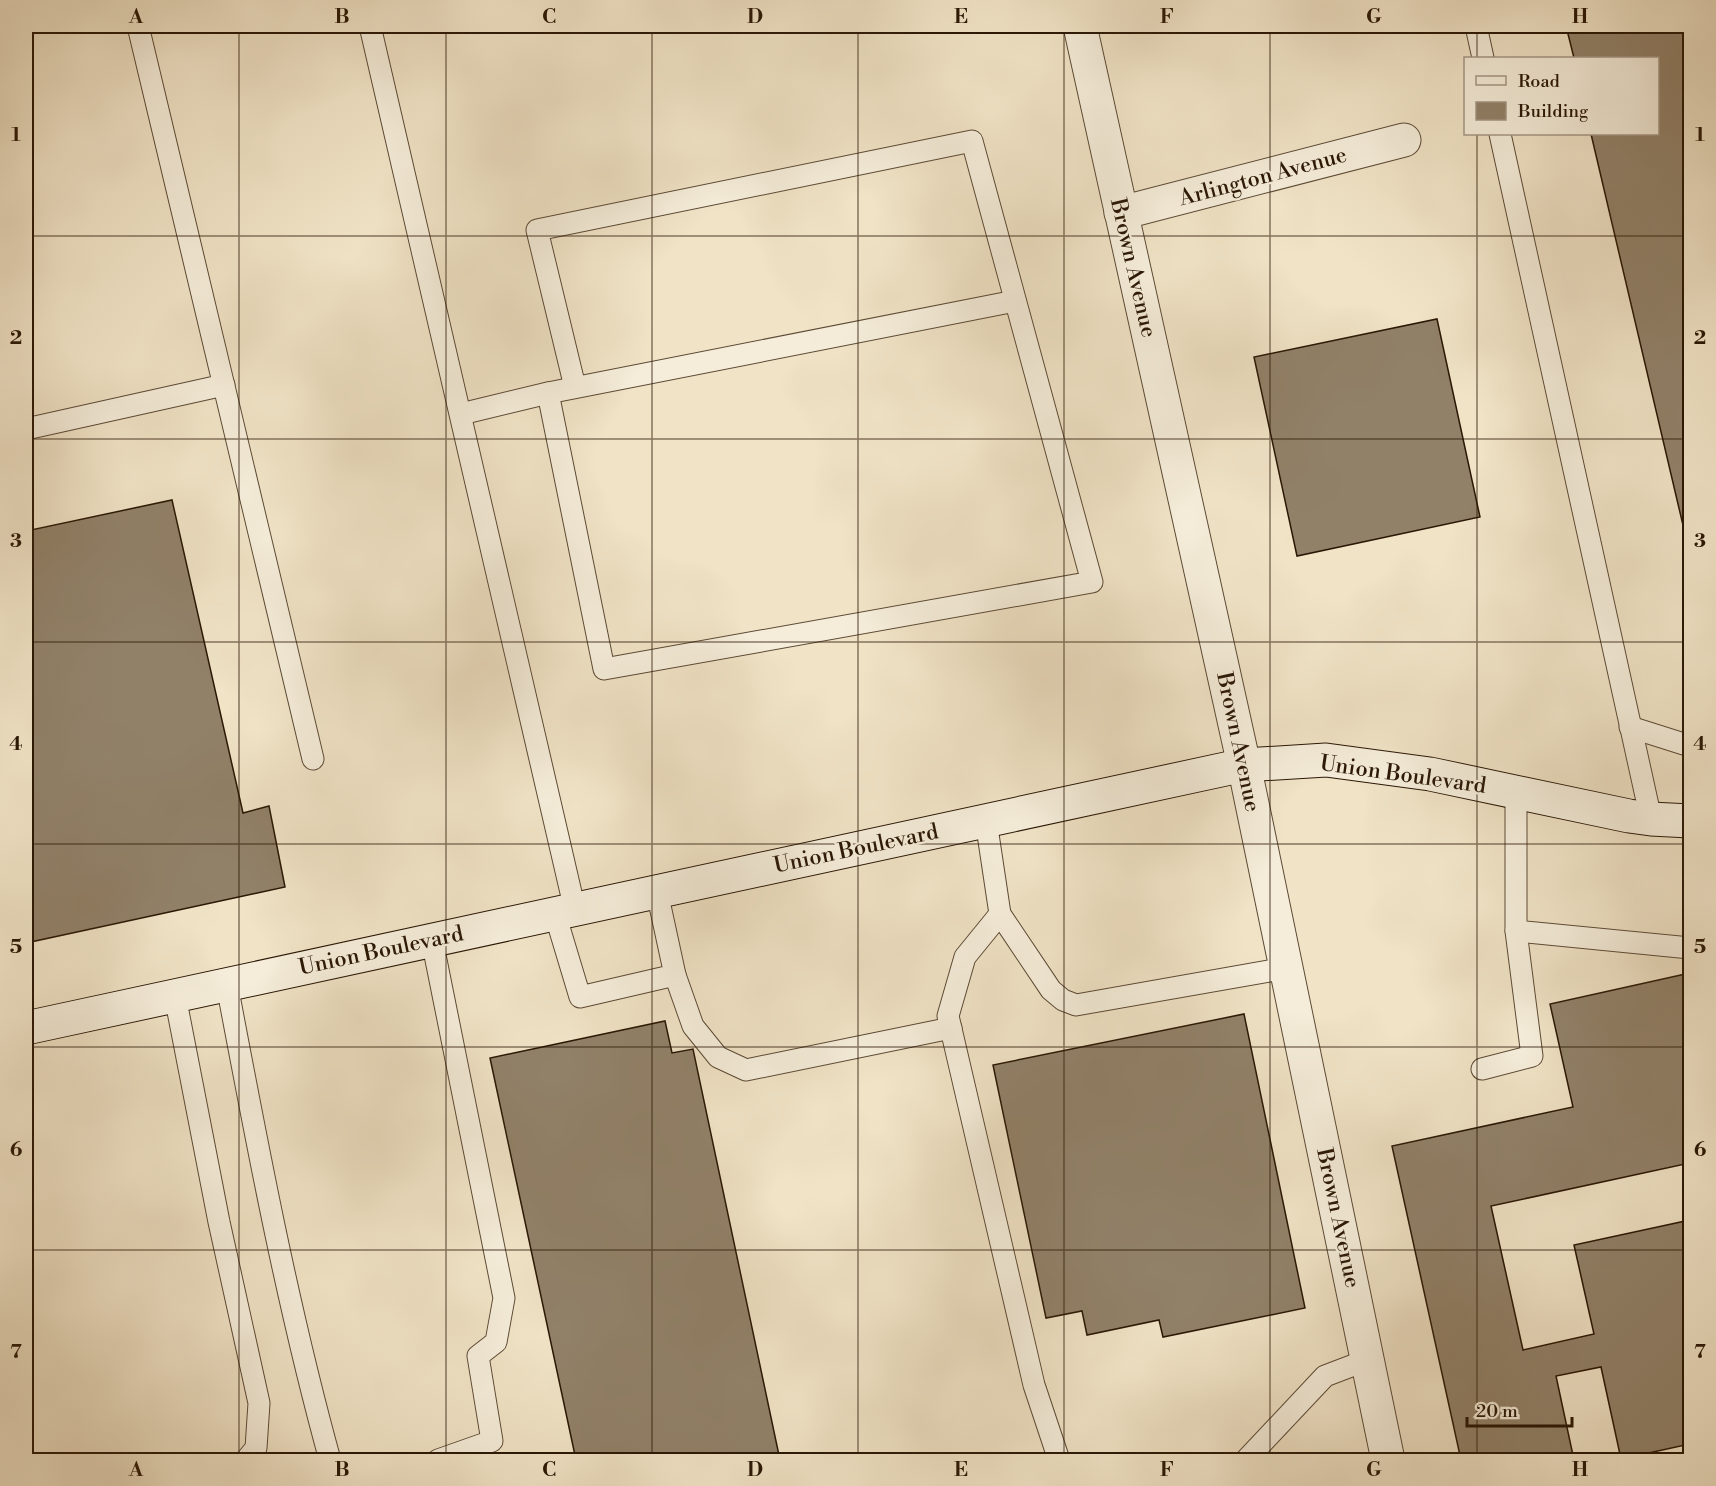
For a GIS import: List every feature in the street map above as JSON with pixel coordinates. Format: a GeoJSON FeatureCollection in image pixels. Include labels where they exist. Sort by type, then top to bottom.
{"type":"FeatureCollection","features":[{"type":"Feature","properties":{"kind":"street","name":"Brown Avenue"},"geometry":{"type":"LineString","coordinates":[[1080,26],[1244,765],[1388,1461]]}},
{"type":"Feature","properties":{"kind":"street","name":"Arlington Avenue"},"geometry":{"type":"LineString","coordinates":[[1121,213],[1404,140]]}},
{"type":"Feature","properties":{"kind":"street","name":"Union Boulevard"},"geometry":{"type":"LineString","coordinates":[[26,1028],[1244,765],[1326,760],[1430,774],[1651,819],[1690,821]]}},
{"type":"Feature","properties":{"kind":"lane"},"geometry":{"type":"LineString","coordinates":[[138,26],[313,759]]}},
{"type":"Feature","properties":{"kind":"lane"},"geometry":{"type":"LineString","coordinates":[[370,26],[461,414],[565,912],[580,997],[675,975]]}},
{"type":"Feature","properties":{"kind":"lane"},"geometry":{"type":"LineString","coordinates":[[1476,26],[1483,57]]}},
{"type":"Feature","properties":{"kind":"lane"},"geometry":{"type":"LineString","coordinates":[[1500,135],[1651,819]]}},
{"type":"Feature","properties":{"kind":"lane"},"geometry":{"type":"LineString","coordinates":[[548,393],[604,669],[1092,582],[972,141],[537,230],[575,387]]}},
{"type":"Feature","properties":{"kind":"lane"},"geometry":{"type":"LineString","coordinates":[[461,414],[575,387],[1015,301]]}},
{"type":"Feature","properties":{"kind":"lane"},"geometry":{"type":"LineString","coordinates":[[26,429],[224,385]]}},
{"type":"Feature","properties":{"kind":"lane"},"geometry":{"type":"LineString","coordinates":[[1630,727],[1690,746]]}},
{"type":"Feature","properties":{"kind":"lane"},"geometry":{"type":"LineString","coordinates":[[1482,1070],[1532,1056],[1516,931],[1516,792]]}},
{"type":"Feature","properties":{"kind":"lane"},"geometry":{"type":"LineString","coordinates":[[986,821],[1000,914],[1051,990],[1063,1000],[1076,1005],[1286,968]]}},
{"type":"Feature","properties":{"kind":"lane"},"geometry":{"type":"LineString","coordinates":[[657,892],[675,975],[693,1026],[717,1058],[746,1070],[951,1028]]}},
{"type":"Feature","properties":{"kind":"lane"},"geometry":{"type":"LineString","coordinates":[[1000,914],[964,957],[948,1016],[1034,1385],[1059,1461]]}},
{"type":"Feature","properties":{"kind":"lane"},"geometry":{"type":"LineString","coordinates":[[1516,931],[1690,948]]}},
{"type":"Feature","properties":{"kind":"lane"},"geometry":{"type":"LineString","coordinates":[[432,940],[504,1298],[496,1342],[478,1356],[492,1441],[438,1461]]}},
{"type":"Feature","properties":{"kind":"lane"},"geometry":{"type":"LineString","coordinates":[[227,985],[308,1379],[330,1461]]}},
{"type":"Feature","properties":{"kind":"lane"},"geometry":{"type":"LineString","coordinates":[[175,996],[219,1222],[259,1403],[256,1448],[246,1461]]}},
{"type":"Feature","properties":{"kind":"lane"},"geometry":{"type":"LineString","coordinates":[[1246,1461],[1325,1376],[1367,1360]]}},
{"type":"Feature","properties":{"kind":"building"},"geometry":{"type":"Polygon","coordinates":[[[1566,26],[1690,26],[1690,555],[1591,135],[1659,135],[1659,57],[1574,57],[1566,26]]]}},
{"type":"Feature","properties":{"kind":"building"},"geometry":{"type":"Polygon","coordinates":[[[1437,319],[1480,517],[1297,556],[1254,357],[1437,319]]]}},
{"type":"Feature","properties":{"kind":"building"},"geometry":{"type":"Polygon","coordinates":[[[172,500],[243,813],[269,806],[285,887],[26,943],[26,531],[172,500]]]}},
{"type":"Feature","properties":{"kind":"building"},"geometry":{"type":"Polygon","coordinates":[[[1690,973],[1690,1163],[1491,1206],[1523,1350],[1594,1334],[1574,1245],[1690,1220],[1690,1444],[1621,1459],[1601,1367],[1556,1376],[1574,1460],[1461,1460],[1392,1146],[1573,1107],[1550,1004],[1690,973]]]}},
{"type":"Feature","properties":{"kind":"building"},"geometry":{"type":"Polygon","coordinates":[[[1244,1014],[1305,1308],[1163,1337],[1159,1320],[1087,1335],[1082,1311],[1046,1318],[993,1065],[1244,1014]]]}},
{"type":"Feature","properties":{"kind":"building"},"geometry":{"type":"Polygon","coordinates":[[[665,1021],[672,1053],[693,1049],[780,1460],[576,1460],[490,1058],[665,1021]]]}}]}
